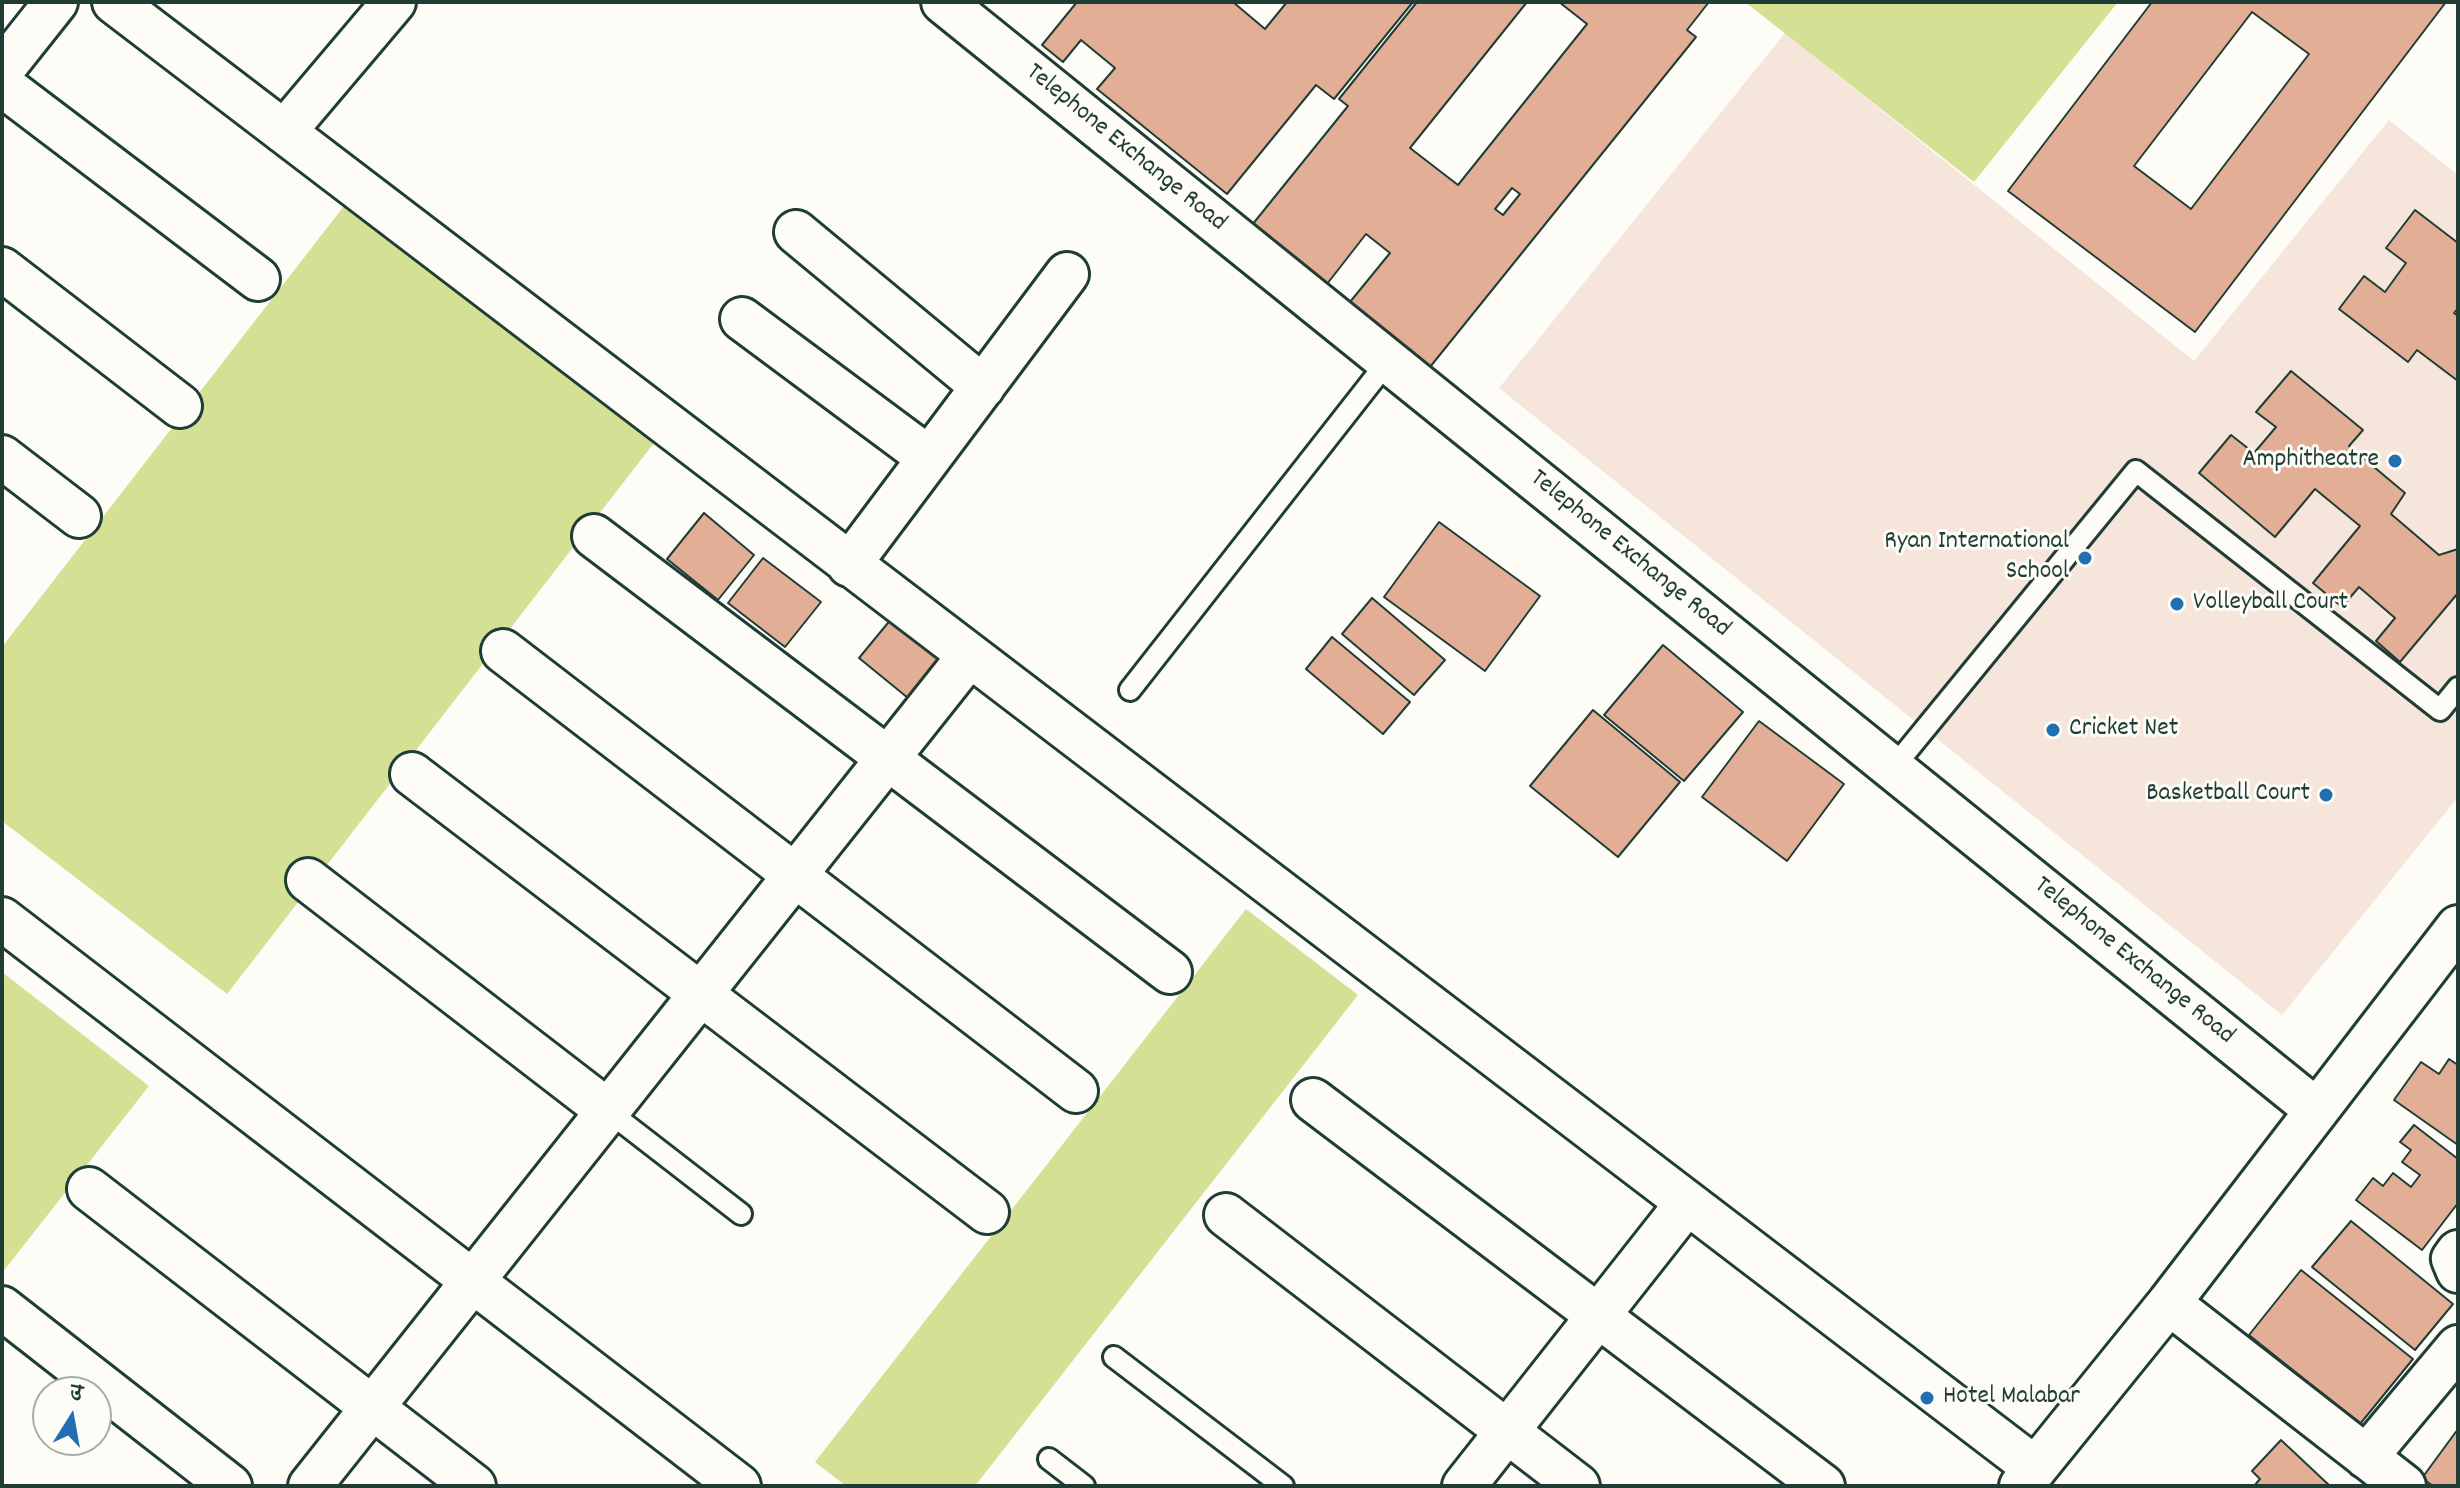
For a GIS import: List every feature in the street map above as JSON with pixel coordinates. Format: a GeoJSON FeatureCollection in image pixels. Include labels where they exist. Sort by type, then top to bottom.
{"type":"FeatureCollection","features":[{"type":"Feature","properties":{"kind":"street"},"geometry":{"type":"LineString","coordinates":[[2,70],[56,2]]}},
{"type":"Feature","properties":{"kind":"street"},"geometry":{"type":"LineString","coordinates":[[114,2],[1687,1203],[2028,1477],[2169,1303],[2315,1109],[2455,939]]}},
{"type":"Feature","properties":{"kind":"street"},"geometry":{"type":"LineString","coordinates":[[284,132],[394,2]]}},
{"type":"Feature","properties":{"kind":"street","name":"Telephone Exchange Road"},"geometry":{"type":"LineString","coordinates":[[970,10],[1388,361],[2315,1109]]}},
{"type":"Feature","properties":{"kind":"street"},"geometry":{"type":"LineString","coordinates":[[2,85],[258,279]]}},
{"type":"Feature","properties":{"kind":"street"},"geometry":{"type":"LineString","coordinates":[[796,232],[983,387]]}},
{"type":"Feature","properties":{"kind":"street"},"geometry":{"type":"LineString","coordinates":[[2,269],[180,406]]}},
{"type":"Feature","properties":{"kind":"street"},"geometry":{"type":"LineString","coordinates":[[849,565],[1067,274]]}},
{"type":"Feature","properties":{"kind":"street"},"geometry":{"type":"LineString","coordinates":[[742,319],[929,458]]}},
{"type":"Feature","properties":{"kind":"street"},"geometry":{"type":"LineString","coordinates":[[2,457],[79,516]]}},
{"type":"Feature","properties":{"kind":"street"},"geometry":{"type":"LineString","coordinates":[[594,536],[1170,972]]}},
{"type":"Feature","properties":{"kind":"street"},"geometry":{"type":"LineString","coordinates":[[503,651],[1076,1091]]}},
{"type":"Feature","properties":{"kind":"street"},"geometry":{"type":"LineString","coordinates":[[310,1486],[969,656]]}},
{"type":"Feature","properties":{"kind":"street"},"geometry":{"type":"LineString","coordinates":[[412,774],[987,1212]]}},
{"type":"Feature","properties":{"kind":"street"},"geometry":{"type":"LineString","coordinates":[[308,880],[608,1111]]}},
{"type":"Feature","properties":{"kind":"street"},"geometry":{"type":"LineString","coordinates":[[2,919],[739,1486]]}},
{"type":"Feature","properties":{"kind":"street"},"geometry":{"type":"LineString","coordinates":[[1313,1100],[1823,1486]]}},
{"type":"Feature","properties":{"kind":"street"},"geometry":{"type":"LineString","coordinates":[[89,1189],[474,1486]]}},
{"type":"Feature","properties":{"kind":"street"},"geometry":{"type":"LineString","coordinates":[[1464,1486],[1687,1203]]}},
{"type":"Feature","properties":{"kind":"street"},"geometry":{"type":"LineString","coordinates":[[1226,1215],[1578,1486]]}},
{"type":"Feature","properties":{"kind":"street"},"geometry":{"type":"LineString","coordinates":[[2458,1252],[2453,1259],[2458,1271]]}},
{"type":"Feature","properties":{"kind":"street"},"geometry":{"type":"LineString","coordinates":[[2169,1303],[2404,1486]]}},
{"type":"Feature","properties":{"kind":"street"},"geometry":{"type":"LineString","coordinates":[[2,1308],[230,1486]]}},
{"type":"Feature","properties":{"kind":"street"},"geometry":{"type":"LineString","coordinates":[[2366,1457],[2458,1347]]}},
{"type":"Feature","properties":{"kind":"lane"},"geometry":{"type":"LineString","coordinates":[[1130,690],[1388,361]]}},
{"type":"Feature","properties":{"kind":"lane"},"geometry":{"type":"LineString","coordinates":[[1893,768],[2136,471],[2440,710],[2458,688]]}},
{"type":"Feature","properties":{"kind":"lane"},"geometry":{"type":"LineString","coordinates":[[608,1111],[741,1214]]}},
{"type":"Feature","properties":{"kind":"lane"},"geometry":{"type":"LineString","coordinates":[[1114,1357],[1283,1486]]}},
{"type":"Feature","properties":{"kind":"lane"},"geometry":{"type":"LineString","coordinates":[[1049,1459],[1084,1486]]}},
{"type":"Feature","properties":{"kind":"shaded area","name":"Ryan International School"},"geometry":{"type":"Polygon","coordinates":[[[1785,33],[2194,361],[2389,120],[2458,175],[2458,797],[2282,1015],[1499,388],[1785,33]]]}},
{"type":"Feature","properties":{"kind":"green space"},"geometry":{"type":"Polygon","coordinates":[[[1745,2],[2118,2],[1974,182],[1745,2]]]}},
{"type":"Feature","properties":{"kind":"green space"},"geometry":{"type":"Polygon","coordinates":[[[344,206],[654,443],[227,994],[2,821],[2,647],[344,206]]]}},
{"type":"Feature","properties":{"kind":"green space"},"geometry":{"type":"Polygon","coordinates":[[[1246,909],[1358,995],[975,1486],[846,1486],[815,1462],[1246,909]]]}},
{"type":"Feature","properties":{"kind":"green space"},"geometry":{"type":"Polygon","coordinates":[[[2,972],[149,1086],[2,1273],[2,972]]]}},
{"type":"Feature","properties":{"kind":"building"},"geometry":{"type":"Polygon","coordinates":[[[1077,2],[1233,2],[1265,29],[1287,2],[1413,2],[1334,99],[1316,85],[1227,194],[1097,89],[1115,68],[1081,40],[1063,62],[1042,45],[1077,2]]]}},
{"type":"Feature","properties":{"kind":"building"},"geometry":{"type":"Polygon","coordinates":[[[1417,2],[1527,2],[1410,148],[1458,185],[1587,24],[1559,2],[1709,2],[1687,30],[1696,37],[1430,367],[1350,302],[1390,253],[1366,234],[1327,284],[1252,225],[1348,106],[1339,99],[1417,2]],[[1512,188],[1495,209],[1503,215],[1520,194],[1512,188]]]}},
{"type":"Feature","properties":{"kind":"building"},"geometry":{"type":"Polygon","coordinates":[[[2152,2],[2446,2],[2195,332],[2008,191],[2152,2]],[[2252,12],[2134,166],[2191,209],[2309,54],[2252,12]]]}},
{"type":"Feature","properties":{"kind":"building"},"geometry":{"type":"Polygon","coordinates":[[[2415,210],[2458,243],[2458,308],[2454,313],[2458,316],[2458,381],[2417,350],[2408,362],[2339,309],[2364,276],[2385,292],[2406,263],[2386,248],[2415,210]]]}},
{"type":"Feature","properties":{"kind":"building"},"geometry":{"type":"Polygon","coordinates":[[[2291,371],[2363,430],[2349,446],[2405,493],[2391,514],[2439,555],[2458,549],[2458,593],[2400,662],[2376,641],[2395,618],[2359,587],[2342,607],[2313,583],[2360,526],[2315,489],[2275,537],[2199,473],[2231,435],[2254,453],[2276,427],[2256,412],[2291,371]]]}},
{"type":"Feature","properties":{"kind":"building"},"geometry":{"type":"Polygon","coordinates":[[[704,513],[754,555],[718,600],[667,559],[704,513]]]}},
{"type":"Feature","properties":{"kind":"building"},"geometry":{"type":"Polygon","coordinates":[[[1439,522],[1540,596],[1485,671],[1384,597],[1439,522]]]}},
{"type":"Feature","properties":{"kind":"building"},"geometry":{"type":"Polygon","coordinates":[[[763,558],[821,602],[785,647],[728,603],[763,558]]]}},
{"type":"Feature","properties":{"kind":"building"},"geometry":{"type":"Polygon","coordinates":[[[1372,598],[1445,660],[1414,695],[1342,634],[1372,598]]]}},
{"type":"Feature","properties":{"kind":"building"},"geometry":{"type":"Polygon","coordinates":[[[892,618],[941,657],[908,698],[859,658],[892,618]]]}},
{"type":"Feature","properties":{"kind":"building"},"geometry":{"type":"Polygon","coordinates":[[[1332,637],[1410,702],[1383,734],[1306,669],[1332,637]]]}},
{"type":"Feature","properties":{"kind":"building"},"geometry":{"type":"Polygon","coordinates":[[[1663,645],[1743,712],[1684,781],[1604,715],[1663,645]]]}},
{"type":"Feature","properties":{"kind":"building"},"geometry":{"type":"Polygon","coordinates":[[[1593,710],[1680,782],[1618,857],[1530,786],[1593,710]]]}},
{"type":"Feature","properties":{"kind":"building"},"geometry":{"type":"Polygon","coordinates":[[[1759,721],[1844,784],[1787,861],[1702,797],[1759,721]]]}},
{"type":"Feature","properties":{"kind":"building"},"geometry":{"type":"Polygon","coordinates":[[[2449,1059],[2458,1065],[2458,1145],[2394,1100],[2421,1062],[2439,1074],[2449,1059]]]}},
{"type":"Feature","properties":{"kind":"building"},"geometry":{"type":"Polygon","coordinates":[[[2414,1125],[2458,1159],[2458,1203],[2422,1250],[2356,1200],[2373,1178],[2383,1186],[2393,1173],[2411,1187],[2420,1175],[2402,1162],[2411,1150],[2400,1142],[2414,1125]]]}},
{"type":"Feature","properties":{"kind":"building"},"geometry":{"type":"Polygon","coordinates":[[[2351,1221],[2453,1304],[2415,1350],[2312,1267],[2351,1221]]]}},
{"type":"Feature","properties":{"kind":"building"},"geometry":{"type":"Polygon","coordinates":[[[2301,1270],[2413,1359],[2360,1424],[2249,1335],[2301,1270]]]}},
{"type":"Feature","properties":{"kind":"building"},"geometry":{"type":"Polygon","coordinates":[[[2458,1429],[2458,1486],[2433,1486],[2422,1478],[2458,1429]]]}},
{"type":"Feature","properties":{"kind":"building"},"geometry":{"type":"Polygon","coordinates":[[[2281,1440],[2330,1486],[2254,1486],[2260,1479],[2252,1471],[2281,1440]]]}},
{"type":"Feature","properties":{"kind":"place","name":"Amphitheatre"},"geometry":{"type":"Point","coordinates":[2395,461]}},
{"type":"Feature","properties":{"kind":"place","name":"Ryan International School"},"geometry":{"type":"Point","coordinates":[2085,558]}},
{"type":"Feature","properties":{"kind":"place","name":"Volleyball Court"},"geometry":{"type":"Point","coordinates":[2177,604]}},
{"type":"Feature","properties":{"kind":"place","name":"Cricket Net"},"geometry":{"type":"Point","coordinates":[2053,730]}},
{"type":"Feature","properties":{"kind":"place","name":"Basketball Court"},"geometry":{"type":"Point","coordinates":[2326,795]}},
{"type":"Feature","properties":{"kind":"place","name":"Hotel Malabar"},"geometry":{"type":"Point","coordinates":[1927,1398]}}]}
